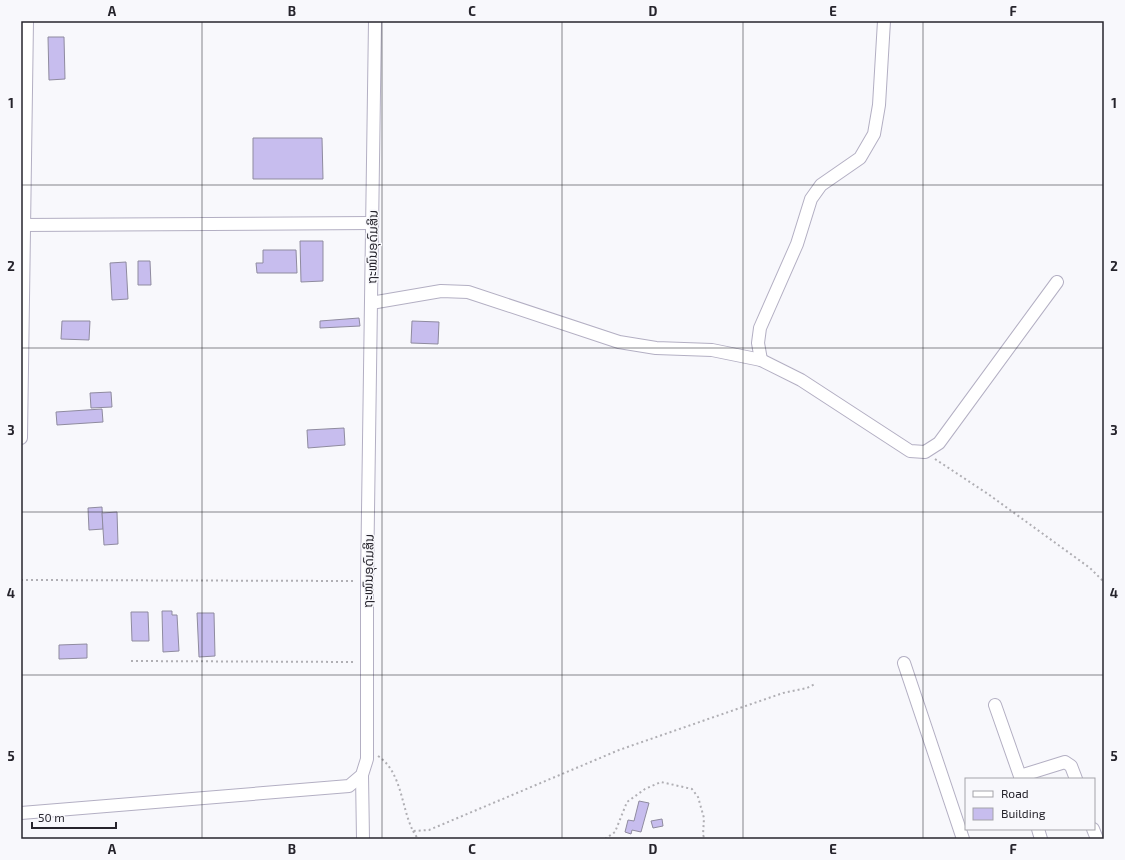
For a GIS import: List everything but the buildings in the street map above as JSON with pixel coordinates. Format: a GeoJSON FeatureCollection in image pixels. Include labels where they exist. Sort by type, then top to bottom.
{"type":"FeatureCollection","features":[{"type":"Feature","properties":{"kind":"street"},"geometry":{"type":"LineString","coordinates":[[21,438],[22,225],[27,21]]}},
{"type":"Feature","properties":{"kind":"street","name":"ຖະໜົນອຸດົມສິນ"},"geometry":{"type":"LineString","coordinates":[[363,839],[362,775],[367,759],[367,581],[375,21]]}},
{"type":"Feature","properties":{"kind":"street"},"geometry":{"type":"LineString","coordinates":[[761,360],[758,342],[760,328],[797,244],[811,199],[821,185],[860,158],[874,134],[879,105],[884,21]]}},
{"type":"Feature","properties":{"kind":"street"},"geometry":{"type":"LineString","coordinates":[[22,225],[372,223]]}},
{"type":"Feature","properties":{"kind":"street"},"geometry":{"type":"LineString","coordinates":[[371,303],[441,291],[468,292],[618,342],[656,348],[712,350],[761,360],[801,380],[910,451],[925,452],[939,443],[1057,282]]}},
{"type":"Feature","properties":{"kind":"street"},"geometry":{"type":"LineString","coordinates":[[904,663],[963,839]]}},
{"type":"Feature","properties":{"kind":"street"},"geometry":{"type":"LineString","coordinates":[[995,705],[1020,777],[1065,762],[1071,766],[1076,778]]}},
{"type":"Feature","properties":{"kind":"street"},"geometry":{"type":"LineString","coordinates":[[21,813],[349,786],[362,775]]}},
{"type":"Feature","properties":{"kind":"path"},"geometry":{"type":"LineString","coordinates":[[925,452],[988,494],[1090,568],[1104,582]]}},
{"type":"Feature","properties":{"kind":"path"},"geometry":{"type":"LineString","coordinates":[[21,580],[367,581]]}},
{"type":"Feature","properties":{"kind":"path"},"geometry":{"type":"LineString","coordinates":[[131,661],[367,663]]}},
{"type":"Feature","properties":{"kind":"path"},"geometry":{"type":"LineString","coordinates":[[413,831],[429,830],[619,750],[783,693],[806,688],[815,684]]}},
{"type":"Feature","properties":{"kind":"path"},"geometry":{"type":"LineString","coordinates":[[367,748],[385,761],[397,781],[408,822],[418,839]]}},
{"type":"Feature","properties":{"kind":"path"},"geometry":{"type":"LineString","coordinates":[[606,839],[614,832],[626,802],[645,789],[661,782],[692,789],[698,797],[704,818],[703,835],[705,839]]}}]}
